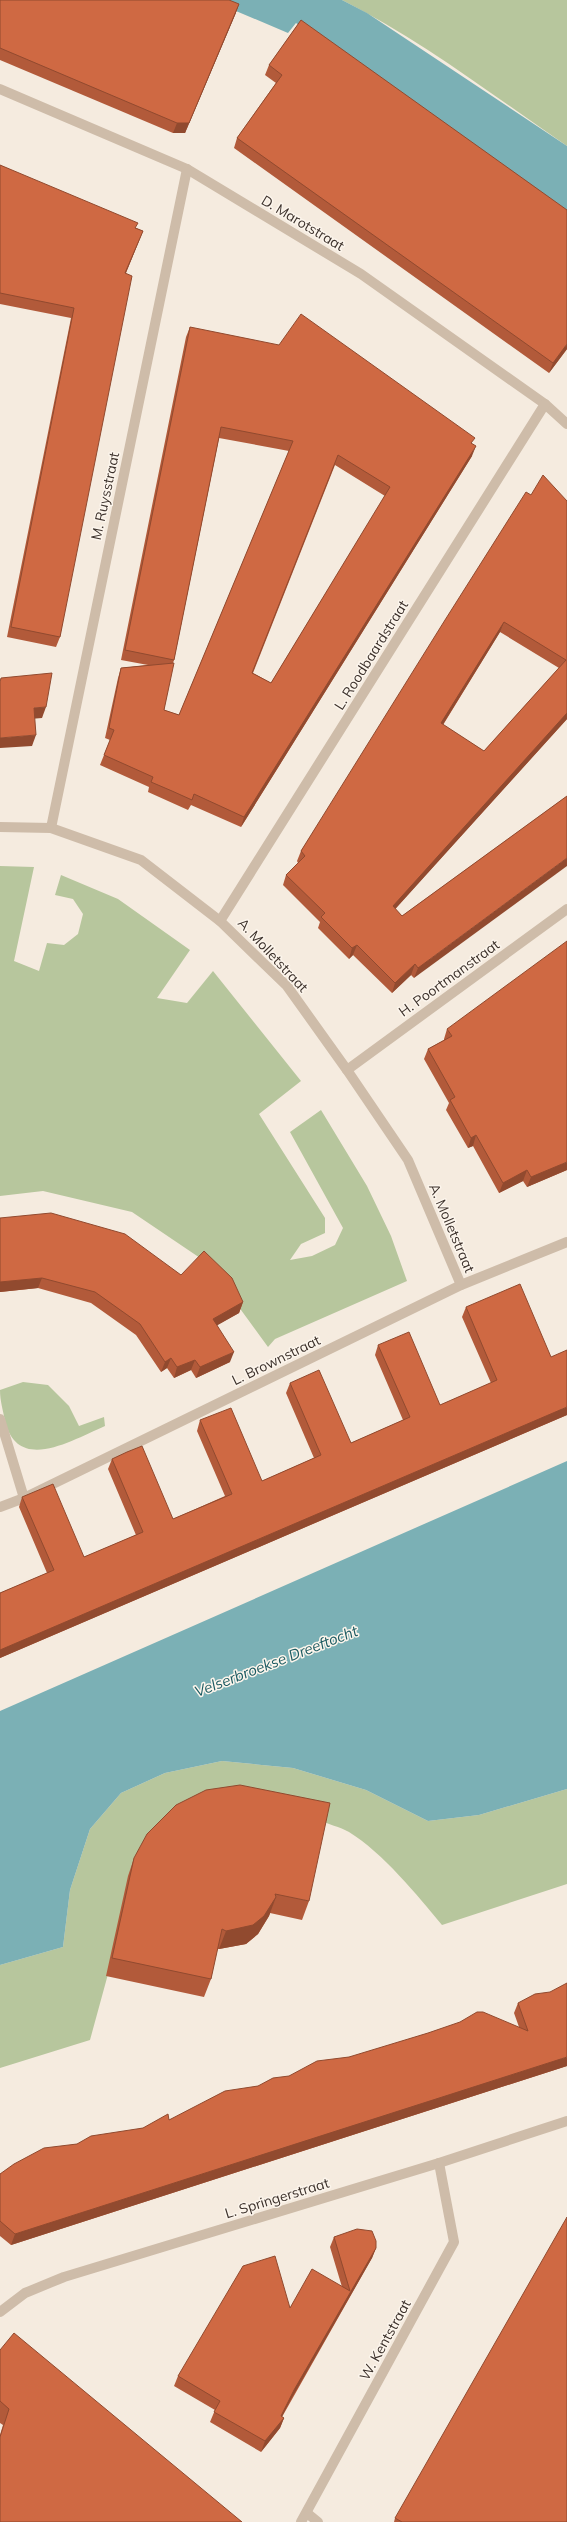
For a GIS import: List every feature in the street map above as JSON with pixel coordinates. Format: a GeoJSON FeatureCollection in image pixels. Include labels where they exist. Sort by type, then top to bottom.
{"type":"FeatureCollection","features":[{"type":"Feature","properties":{"kind":"street","name":"D. Marotstraat"},"geometry":{"type":"LineString","coordinates":[[0,89],[187,169],[361,274],[545,404],[567,424]]}},
{"type":"Feature","properties":{"kind":"street","name":"M. Ruysstraat"},"geometry":{"type":"LineString","coordinates":[[50,828],[187,169]]}},
{"type":"Feature","properties":{"kind":"street","name":"L. Roodbaardstraat"},"geometry":{"type":"LineString","coordinates":[[220,921],[545,404]]}},
{"type":"Feature","properties":{"kind":"street","name":"A. Molletstraat"},"geometry":{"type":"LineString","coordinates":[[0,827],[50,828],[141,860],[220,921],[287,986],[347,1070],[408,1160],[461,1285]]}},
{"type":"Feature","properties":{"kind":"street","name":"H. Poortmanstraat"},"geometry":{"type":"LineString","coordinates":[[347,1070],[567,909]]}},
{"type":"Feature","properties":{"kind":"street","name":"L. Brownstraat"},"geometry":{"type":"LineString","coordinates":[[0,1507],[24,1498],[461,1285],[567,1242]]}},
{"type":"Feature","properties":{"kind":"street"},"geometry":{"type":"LineString","coordinates":[[0,1419],[24,1498]]}},
{"type":"Feature","properties":{"kind":"street","name":"L. Springerstraat"},"geometry":{"type":"LineString","coordinates":[[0,2312],[25,2293],[64,2277],[439,2163],[567,2121]]}},
{"type":"Feature","properties":{"kind":"street","name":"W. Kentstraat"},"geometry":{"type":"LineString","coordinates":[[301,2522],[454,2242],[439,2163]]}},
{"type":"Feature","properties":{"kind":"street"},"geometry":{"type":"LineString","coordinates":[[307,2513],[318,2522]]}},
{"type":"Feature","properties":{"kind":"green space"},"geometry":{"type":"Polygon","coordinates":[[[342,0],[567,0],[567,146],[485,88],[429,51],[342,0]]]}},
{"type":"Feature","properties":{"kind":"green space"},"geometry":{"type":"Polygon","coordinates":[[[0,866],[34,867],[14,961],[39,971],[47,943],[64,945],[78,934],[83,914],[73,899],[55,895],[61,875],[118,899],[190,950],[157,998],[187,1003],[213,971],[301,1081],[259,1114],[325,1218],[325,1233],[301,1244],[290,1260],[312,1256],[335,1245],[343,1228],[290,1132],[321,1110],[367,1186],[391,1236],[407,1281],[275,1339],[268,1347],[206,1262],[132,1212],[43,1191],[0,1196],[0,866]]]}},
{"type":"Feature","properties":{"kind":"green space"},"geometry":{"type":"Polygon","coordinates":[[[23,1382],[48,1385],[69,1406],[79,1426],[104,1417],[105,1426],[77,1439],[48,1449],[34,1450],[21,1446],[12,1437],[5,1421],[0,1390],[23,1382]]]}},
{"type":"Feature","properties":{"kind":"green space"},"geometry":{"type":"Polygon","coordinates":[[[222,1761],[293,1768],[366,1790],[428,1821],[479,1815],[567,1789],[567,1884],[442,1925],[399,1875],[374,1851],[349,1832],[318,1820],[131,1890],[90,2040],[0,2068],[0,1965],[63,1947],[70,1890],[90,1829],[121,1793],[165,1773],[222,1761]]]}},
{"type":"Feature","properties":{"kind":"water"},"geometry":{"type":"Polygon","coordinates":[[[210,0],[342,0],[367,13],[567,146],[567,218],[296,23],[288,33],[210,0]]]}},
{"type":"Feature","properties":{"kind":"water","name":"Velserbroekse Dreeftocht"},"geometry":{"type":"Polygon","coordinates":[[[567,1461],[567,1789],[479,1815],[428,1821],[366,1790],[293,1768],[222,1761],[165,1773],[121,1793],[90,1829],[70,1890],[63,1947],[0,1965],[0,1711],[567,1461]]]}},
{"type":"Feature","properties":{"kind":"building"},"geometry":{"type":"Polygon","coordinates":[[[0,0],[229,0],[239,4],[189,123],[177,123],[0,48],[0,0]]]}},
{"type":"Feature","properties":{"kind":"building"},"geometry":{"type":"Polygon","coordinates":[[[301,20],[567,210],[567,344],[553,363],[237,138],[282,75],[269,65],[301,20]]]}},
{"type":"Feature","properties":{"kind":"building"},"geometry":{"type":"Polygon","coordinates":[[[0,165],[138,223],[135,228],[143,231],[125,273],[132,276],[60,637],[11,627],[74,308],[0,293],[0,165]]]}},
{"type":"Feature","properties":{"kind":"building"},"geometry":{"type":"Polygon","coordinates":[[[301,314],[475,438],[471,443],[476,446],[244,817],[194,794],[192,800],[151,782],[153,777],[104,755],[114,730],[109,728],[121,668],[174,663],[164,710],[179,715],[293,441],[221,427],[174,660],[125,650],[190,327],[279,345],[301,314]],[[338,455],[252,673],[271,683],[390,487],[338,455]]]}},
{"type":"Feature","properties":{"kind":"building"},"geometry":{"type":"Polygon","coordinates":[[[543,475],[567,501],[567,713],[393,906],[402,916],[567,796],[567,858],[418,968],[415,964],[395,983],[357,945],[352,948],[321,917],[325,913],[286,875],[305,856],[301,851],[526,492],[531,495],[543,475]],[[504,622],[441,723],[484,751],[566,660],[504,622]]]}},
{"type":"Feature","properties":{"kind":"building"},"geometry":{"type":"Polygon","coordinates":[[[52,673],[46,707],[34,708],[36,735],[0,738],[1,678],[52,673]]]}},
{"type":"Feature","properties":{"kind":"building"},"geometry":{"type":"Polygon","coordinates":[[[567,941],[567,1162],[531,1177],[527,1170],[503,1183],[476,1135],[471,1138],[450,1100],[455,1097],[428,1049],[452,1036],[447,1029],[567,941]]]}},
{"type":"Feature","properties":{"kind":"building"},"geometry":{"type":"Polygon","coordinates":[[[51,1213],[125,1234],[181,1275],[204,1251],[232,1278],[243,1302],[213,1319],[234,1352],[200,1367],[195,1360],[177,1367],[171,1358],[165,1362],[140,1324],[95,1292],[42,1278],[0,1282],[0,1218],[51,1213]]]}},
{"type":"Feature","properties":{"kind":"building"},"geometry":{"type":"Polygon","coordinates":[[[520,1284],[551,1357],[567,1350],[567,1407],[0,1650],[0,1593],[54,1570],[22,1497],[53,1484],[84,1557],[143,1532],[112,1459],[127,1452],[142,1446],[173,1519],[232,1494],[200,1420],[231,1408],[262,1481],[321,1455],[290,1383],[319,1370],[351,1443],[410,1417],[378,1345],[409,1332],[440,1405],[497,1380],[466,1307],[520,1284]]]}},
{"type":"Feature","properties":{"kind":"building"},"geometry":{"type":"Polygon","coordinates":[[[240,1785],[330,1803],[309,1901],[275,1894],[276,1897],[264,1916],[253,1925],[226,1931],[222,1929],[211,1979],[112,1958],[134,1858],[147,1834],[176,1805],[206,1790],[240,1785]]]}},
{"type":"Feature","properties":{"kind":"building"},"geometry":{"type":"Polygon","coordinates":[[[567,1983],[567,2057],[15,2234],[0,2221],[0,2174],[14,2164],[44,2148],[77,2144],[91,2136],[143,2128],[168,2114],[169,2120],[225,2091],[258,2086],[273,2078],[289,2076],[317,2061],[349,2057],[428,2033],[460,2022],[477,2012],[483,2012],[528,2031],[518,2003],[535,1994],[550,1992],[567,1983]]]}},
{"type":"Feature","properties":{"kind":"building"},"geometry":{"type":"Polygon","coordinates":[[[567,2217],[567,2522],[402,2522],[395,2518],[567,2217]]]}},
{"type":"Feature","properties":{"kind":"building"},"geometry":{"type":"Polygon","coordinates":[[[357,2229],[372,2231],[376,2241],[376,2248],[294,2390],[281,2416],[284,2418],[265,2441],[214,2412],[220,2401],[178,2376],[243,2266],[275,2256],[290,2308],[312,2269],[350,2291],[334,2237],[357,2229]]]}},
{"type":"Feature","properties":{"kind":"building"},"geometry":{"type":"Polygon","coordinates":[[[14,2333],[242,2522],[0,2522],[0,2437],[9,2409],[0,2401],[0,2350],[14,2333]]]}}]}
